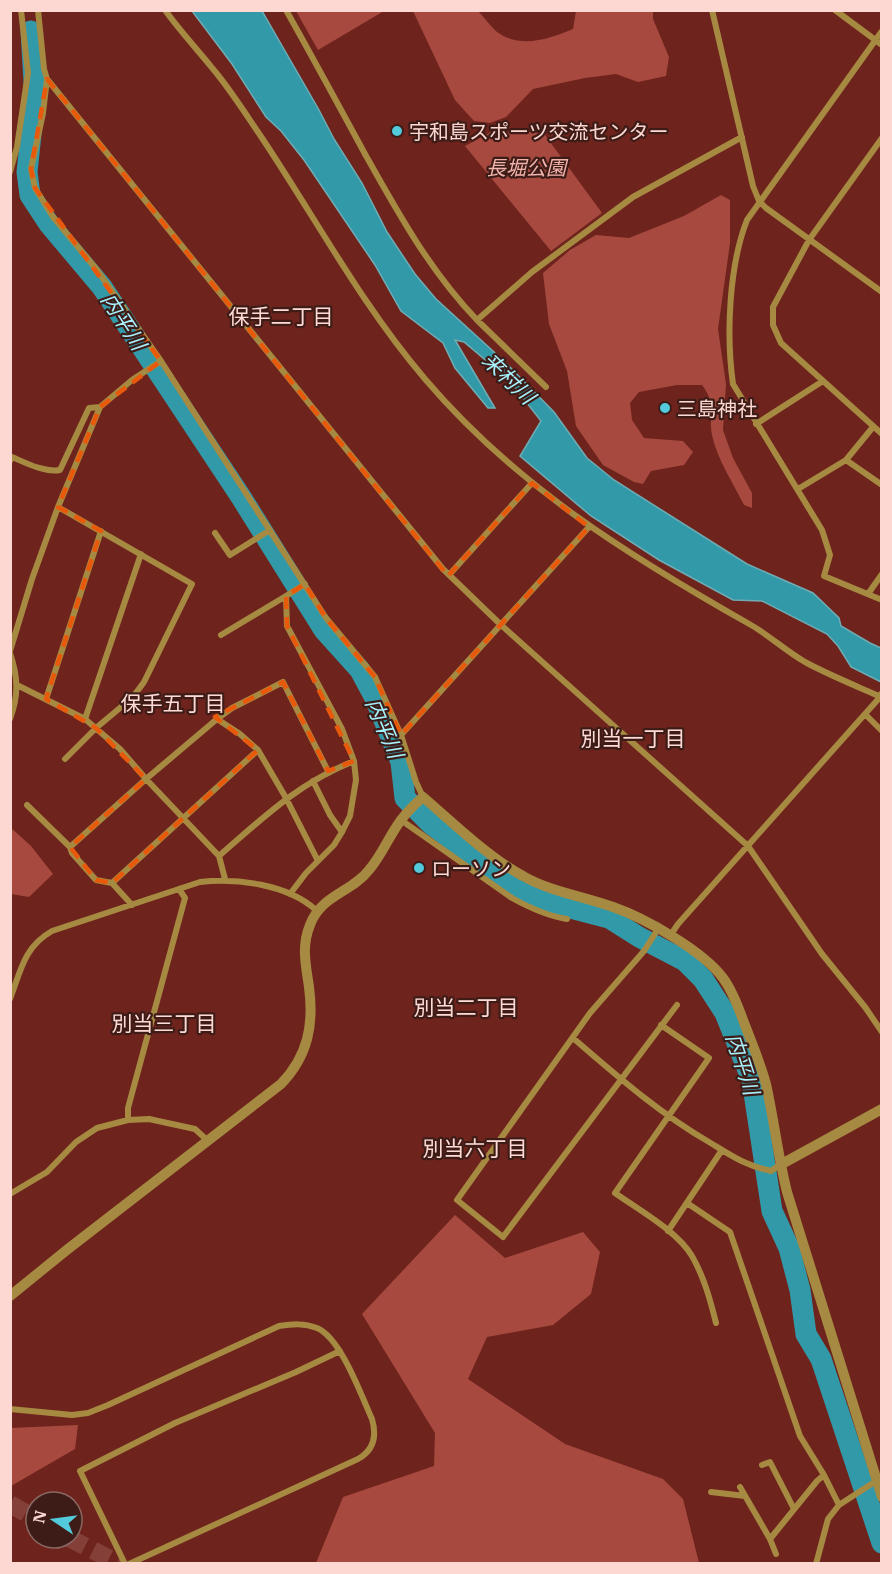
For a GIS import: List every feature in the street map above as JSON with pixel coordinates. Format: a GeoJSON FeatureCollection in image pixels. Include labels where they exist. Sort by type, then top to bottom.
{"type":"FeatureCollection","features":[{"type":"Feature","properties":{"kind":"street"},"geometry":{"type":"LineString","coordinates":[[10,172],[17,147],[28,73],[21,10]]}},
{"type":"Feature","properties":{"kind":"street"},"geometry":{"type":"LineString","coordinates":[[38,10],[47,79],[449,575],[500,624],[748,846],[822,954],[882,1032]]}},
{"type":"Feature","properties":{"kind":"street"},"geometry":{"type":"LineString","coordinates":[[165,10],[199,54],[213,68],[261,136],[385,329],[425,379],[475,433],[532,483],[589,527],[662,575],[767,634],[804,661],[881,695],[678,924],[670,936]]}},
{"type":"Feature","properties":{"kind":"street"},"geometry":{"type":"LineString","coordinates":[[286,10],[382,185],[433,268],[456,298],[546,387]]}},
{"type":"Feature","properties":{"kind":"street"},"geometry":{"type":"LineString","coordinates":[[712,10],[753,186],[759,201],[882,292]]}},
{"type":"Feature","properties":{"kind":"street"},"geometry":{"type":"LineString","coordinates":[[835,10],[882,45]]}},
{"type":"Feature","properties":{"kind":"street"},"geometry":{"type":"LineString","coordinates":[[882,31],[747,220],[739,241],[729,323],[729,357],[734,384],[756,424],[822,530],[830,555],[824,576],[882,600]]}},
{"type":"Feature","properties":{"kind":"street"},"geometry":{"type":"LineString","coordinates":[[47,79],[43,113],[31,169],[35,188],[52,217],[97,270],[265,533],[326,618],[375,676],[401,735],[420,799],[521,875],[541,885],[613,907],[637,917],[656,932],[670,936],[707,962],[724,979],[736,1002],[766,1084],[776,1168],[872,1484],[882,1497]]}},
{"type":"Feature","properties":{"kind":"street"},"geometry":{"type":"LineString","coordinates":[[477,320],[532,272],[633,197],[742,137]]}},
{"type":"Feature","properties":{"kind":"street"},"geometry":{"type":"LineString","coordinates":[[882,138],[809,240],[773,307],[773,325],[781,343],[882,434]]}},
{"type":"Feature","properties":{"kind":"street"},"geometry":{"type":"LineString","coordinates":[[10,718],[17,676],[10,652],[32,579],[58,507],[100,407],[123,387],[156,364]]}},
{"type":"Feature","properties":{"kind":"street"},"geometry":{"type":"LineString","coordinates":[[756,424],[823,381]]}},
{"type":"Feature","properties":{"kind":"street"},"geometry":{"type":"LineString","coordinates":[[10,461],[12,457],[31,465],[54,471],[60,470],[89,408],[100,407]]}},
{"type":"Feature","properties":{"kind":"street"},"geometry":{"type":"LineString","coordinates":[[798,489],[846,460],[873,428]]}},
{"type":"Feature","properties":{"kind":"street"},"geometry":{"type":"LineString","coordinates":[[846,460],[882,485]]}},
{"type":"Feature","properties":{"kind":"street"},"geometry":{"type":"LineString","coordinates":[[449,575],[532,483]]}},
{"type":"Feature","properties":{"kind":"street"},"geometry":{"type":"LineString","coordinates":[[58,507],[192,584],[144,682],[133,697],[96,728],[65,759]]}},
{"type":"Feature","properties":{"kind":"street"},"geometry":{"type":"LineString","coordinates":[[401,735],[589,527]]}},
{"type":"Feature","properties":{"kind":"street"},"geometry":{"type":"LineString","coordinates":[[46,699],[101,531]]}},
{"type":"Feature","properties":{"kind":"street"},"geometry":{"type":"LineString","coordinates":[[215,533],[230,555],[265,533]]}},
{"type":"Feature","properties":{"kind":"street"},"geometry":{"type":"LineString","coordinates":[[85,719],[141,554]]}},
{"type":"Feature","properties":{"kind":"street"},"geometry":{"type":"LineString","coordinates":[[868,594],[882,574]]}},
{"type":"Feature","properties":{"kind":"street"},"geometry":{"type":"LineString","coordinates":[[221,635],[303,585]]}},
{"type":"Feature","properties":{"kind":"street"},"geometry":{"type":"LineString","coordinates":[[286,596],[287,626],[342,729],[354,761],[356,780],[350,816],[334,845],[290,894]]}},
{"type":"Feature","properties":{"kind":"street"},"geometry":{"type":"LineString","coordinates":[[70,847],[146,779],[232,708],[283,682],[328,771]]}},
{"type":"Feature","properties":{"kind":"street"},"geometry":{"type":"LineString","coordinates":[[17,685],[85,719],[120,749],[219,856],[225,879]]}},
{"type":"Feature","properties":{"kind":"street"},"geometry":{"type":"LineString","coordinates":[[865,714],[882,731]]}},
{"type":"Feature","properties":{"kind":"street"},"geometry":{"type":"LineString","coordinates":[[218,719],[258,750],[286,798],[318,861]]}},
{"type":"Feature","properties":{"kind":"street"},"geometry":{"type":"LineString","coordinates":[[112,883],[258,750]]}},
{"type":"Feature","properties":{"kind":"street"},"geometry":{"type":"LineString","coordinates":[[219,856],[286,798],[328,771],[354,761]]}},
{"type":"Feature","properties":{"kind":"street"},"geometry":{"type":"LineString","coordinates":[[313,781],[330,815],[342,831]]}},
{"type":"Feature","properties":{"kind":"street"},"geometry":{"type":"LineString","coordinates":[[10,1296],[281,1084],[293,1071],[311,1028],[312,1008],[303,947],[316,910],[369,872],[403,817],[420,799]]}},
{"type":"Feature","properties":{"kind":"street"},"geometry":{"type":"LineString","coordinates":[[27,805],[70,847],[72,853],[96,880],[112,883],[132,905]]}},
{"type":"Feature","properties":{"kind":"street"},"geometry":{"type":"LineString","coordinates":[[403,817],[512,898],[553,917],[567,919]]}},
{"type":"Feature","properties":{"kind":"street"},"geometry":{"type":"LineString","coordinates":[[10,999],[28,952],[38,939],[52,931],[200,882],[225,879],[258,884],[290,894],[316,910]]}},
{"type":"Feature","properties":{"kind":"street"},"geometry":{"type":"LineString","coordinates":[[128,1119],[128,1108],[185,898],[179,889]]}},
{"type":"Feature","properties":{"kind":"street"},"geometry":{"type":"LineString","coordinates":[[656,932],[644,951],[590,1013],[457,1200],[503,1237],[677,1005]]}},
{"type":"Feature","properties":{"kind":"street"},"geometry":{"type":"LineString","coordinates":[[661,1025],[710,1058],[615,1193],[668,1231],[691,1254],[708,1288],[716,1323]]}},
{"type":"Feature","properties":{"kind":"street"},"geometry":{"type":"LineString","coordinates":[[573,1038],[669,1117],[754,1167],[776,1168],[882,1109]]}},
{"type":"Feature","properties":{"kind":"street"},"geometry":{"type":"LineString","coordinates":[[10,1194],[47,1172],[76,1142],[97,1128],[128,1119],[149,1119],[195,1129],[207,1140]]}},
{"type":"Feature","properties":{"kind":"street"},"geometry":{"type":"LineString","coordinates":[[668,1231],[722,1150]]}},
{"type":"Feature","properties":{"kind":"street"},"geometry":{"type":"LineString","coordinates":[[687,1203],[729,1232],[800,1436],[839,1504]]}},
{"type":"Feature","properties":{"kind":"street"},"geometry":{"type":"LineString","coordinates":[[10,1409],[72,1415],[88,1413],[279,1326],[301,1324],[318,1329],[333,1340],[340,1351],[375,1429],[375,1439],[370,1449],[358,1459],[127,1563],[80,1471],[175,1423],[340,1351]]}},
{"type":"Feature","properties":{"kind":"street"},"geometry":{"type":"LineString","coordinates":[[762,1465],[770,1462],[794,1509]]}},
{"type":"Feature","properties":{"kind":"street"},"geometry":{"type":"LineString","coordinates":[[770,1539],[824,1475]]}},
{"type":"Feature","properties":{"kind":"street"},"geometry":{"type":"LineString","coordinates":[[816,1563],[828,1519],[839,1504],[872,1484]]}},
{"type":"Feature","properties":{"kind":"street"},"geometry":{"type":"LineString","coordinates":[[740,1487],[770,1539],[776,1554]]}},
{"type":"Feature","properties":{"kind":"street"},"geometry":{"type":"LineString","coordinates":[[711,1492],[745,1496]]}},
{"type":"Feature","properties":{"kind":"highlighted area"},"geometry":{"type":"Polygon","coordinates":[[[47,79],[448,576],[532,483],[589,527],[401,735],[375,677],[326,618],[305,584],[286,596],[287,626],[354,761],[328,771],[283,682],[215,717],[258,750],[112,883],[96,880],[70,847],[146,779],[96,728],[46,699],[101,531],[58,507],[100,407],[161,361],[35,188],[31,169],[47,79]]]}},
{"type":"Feature","properties":{"kind":"green space"},"geometry":{"type":"Polygon","coordinates":[[[296,11],[384,11],[318,50],[296,11]]]}},
{"type":"Feature","properties":{"kind":"green space"},"geometry":{"type":"Polygon","coordinates":[[[413,11],[478,11],[497,32],[506,37],[535,41],[573,29],[576,11],[653,11],[653,19],[669,57],[666,76],[638,82],[616,74],[533,89],[506,117],[490,123],[474,121],[455,100],[413,11]]]}},
{"type":"Feature","properties":{"kind":"green space","name":"長堀公園"},"geometry":{"type":"Polygon","coordinates":[[[491,132],[533,132],[545,135],[602,213],[551,251],[465,146],[491,132]]]}},
{"type":"Feature","properties":{"kind":"green space"},"geometry":{"type":"Polygon","coordinates":[[[721,195],[730,200],[730,243],[718,329],[726,384],[723,430],[733,458],[752,493],[752,508],[744,505],[718,453],[712,435],[711,404],[702,385],[677,385],[639,392],[630,403],[632,420],[644,438],[683,441],[693,452],[684,465],[651,471],[643,484],[634,482],[603,465],[576,426],[567,371],[549,324],[543,273],[570,250],[596,235],[629,238],[684,216],[721,195]]]}},
{"type":"Feature","properties":{"kind":"green space"},"geometry":{"type":"Polygon","coordinates":[[[10,827],[31,846],[53,874],[29,897],[11,894],[10,827]]]}},
{"type":"Feature","properties":{"kind":"green space"},"geometry":{"type":"Polygon","coordinates":[[[455,1215],[505,1258],[583,1232],[600,1252],[591,1294],[553,1325],[487,1337],[468,1379],[565,1444],[663,1479],[683,1499],[699,1563],[316,1563],[343,1497],[434,1466],[435,1433],[362,1314],[455,1215]]]}},
{"type":"Feature","properties":{"kind":"green space"},"geometry":{"type":"Polygon","coordinates":[[[78,1425],[75,1449],[11,1486],[11,1428],[78,1425]]]}},
{"type":"Feature","properties":{"kind":"water","name":"来村川"},"geometry":{"type":"Polygon","coordinates":[[[192,11],[262,11],[334,139],[362,183],[387,232],[415,274],[436,299],[505,362],[554,412],[587,458],[614,480],[747,564],[813,593],[839,618],[841,626],[881,648],[881,682],[851,667],[838,646],[827,634],[762,601],[733,600],[659,560],[591,516],[520,456],[541,421],[509,380],[464,342],[455,340],[495,408],[488,408],[455,368],[443,343],[401,311],[375,265],[304,160],[281,131],[266,117],[232,64],[192,11]]]}},
{"type":"Feature","properties":{"kind":"waterway","name":"内平川"},"geometry":{"type":"LineString","coordinates":[[31,31],[35,97],[27,172],[30,195],[49,224],[102,287],[241,497],[324,630],[360,670],[375,698],[401,762],[405,798],[431,824],[515,887],[544,901],[609,918],[685,961],[703,979],[725,1013],[752,1080],[772,1211],[789,1248],[800,1290],[806,1334],[821,1359],[882,1543]]}},
{"type":"Feature","properties":{"kind":"tunnel"},"geometry":{"type":"LineString","coordinates":[[10,1504],[24,1512]]}},
{"type":"Feature","properties":{"kind":"tunnel"},"geometry":{"type":"LineString","coordinates":[[84,1546],[120,1564]]}},
{"type":"Feature","properties":{"kind":"place","name":"宇和島スポーツ交流センター"},"geometry":{"type":"Point","coordinates":[397,131]}},
{"type":"Feature","properties":{"kind":"place","name":"三島神社"},"geometry":{"type":"Point","coordinates":[665,408]}},
{"type":"Feature","properties":{"kind":"place","name":"ローソン"},"geometry":{"type":"Point","coordinates":[419,868]}},
{"type":"Feature","properties":{"kind":"district","name":"保手二丁目"},"geometry":{"type":"Point","coordinates":[281,316]}},
{"type":"Feature","properties":{"kind":"district","name":"保手五丁目"},"geometry":{"type":"Point","coordinates":[173,703]}},
{"type":"Feature","properties":{"kind":"district","name":"別当一丁目"},"geometry":{"type":"Point","coordinates":[633,738]}},
{"type":"Feature","properties":{"kind":"district","name":"別当二丁目"},"geometry":{"type":"Point","coordinates":[466,1007]}},
{"type":"Feature","properties":{"kind":"district","name":"別当三丁目"},"geometry":{"type":"Point","coordinates":[164,1023]}},
{"type":"Feature","properties":{"kind":"district","name":"別当六丁目"},"geometry":{"type":"Point","coordinates":[475,1148]}}]}
